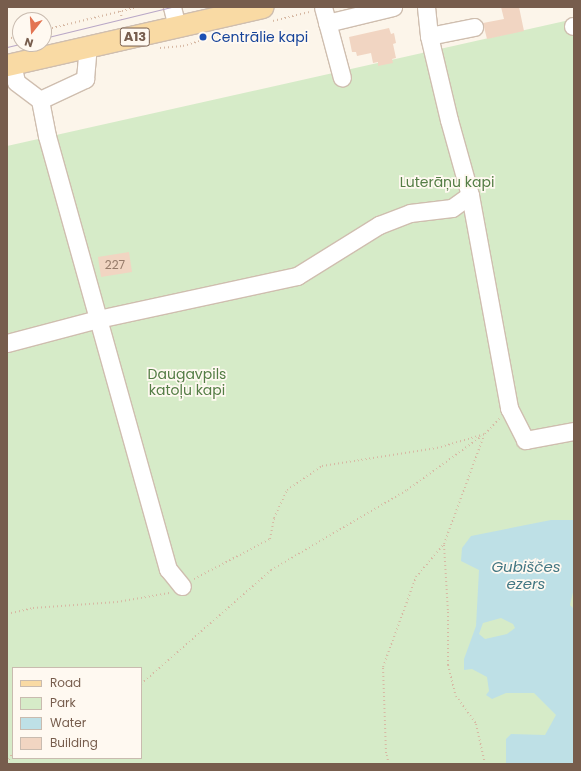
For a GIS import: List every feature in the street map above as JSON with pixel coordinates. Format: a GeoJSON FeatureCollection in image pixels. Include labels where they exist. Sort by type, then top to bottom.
{"type":"FeatureCollection","features":[{"type":"Feature","properties":{"kind":"main road","name":"A13"},"geometry":{"type":"LineString","coordinates":[[9,65],[88,47],[175,17],[262,7]]}},
{"type":"Feature","properties":{"kind":"lane"},"geometry":{"type":"LineString","coordinates":[[342,78],[325,15],[393,7]]}},
{"type":"Feature","properties":{"kind":"lane"},"geometry":{"type":"LineString","coordinates":[[426,7],[429,36],[449,120],[470,195],[510,408],[525,440],[574,430]]}},
{"type":"Feature","properties":{"kind":"lane"},"geometry":{"type":"LineString","coordinates":[[429,36],[474,27]]}},
{"type":"Feature","properties":{"kind":"lane"},"geometry":{"type":"LineString","coordinates":[[40,100],[85,79],[88,47]]}},
{"type":"Feature","properties":{"kind":"lane"},"geometry":{"type":"LineString","coordinates":[[9,65],[16,82],[40,100],[47,136],[168,569],[182,586]]}},
{"type":"Feature","properties":{"kind":"lane"},"geometry":{"type":"LineString","coordinates":[[7,343],[98,319],[297,276],[379,225],[410,213],[452,208],[470,195]]}},
{"type":"Feature","properties":{"kind":"path"},"geometry":{"type":"LineString","coordinates":[[52,28],[138,7]]}},
{"type":"Feature","properties":{"kind":"path"},"geometry":{"type":"LineString","coordinates":[[142,683],[271,570],[407,490],[485,434],[510,408]]}},
{"type":"Feature","properties":{"kind":"path"},"geometry":{"type":"LineString","coordinates":[[7,614],[33,608],[117,602],[168,593],[270,539],[274,518],[287,490],[322,466],[437,448],[485,434]]}},
{"type":"Feature","properties":{"kind":"path"},"geometry":{"type":"LineString","coordinates":[[389,764],[386,753],[384,667],[416,577],[444,544],[485,434]]}},
{"type":"Feature","properties":{"kind":"path"},"geometry":{"type":"LineString","coordinates":[[444,544],[448,612],[448,665],[456,696],[476,724],[485,764]]}},
{"type":"Feature","properties":{"kind":"path"},"geometry":{"type":"LineString","coordinates":[[7,763],[12,754]]}},
{"type":"Feature","properties":{"kind":"green space"},"geometry":{"type":"Polygon","coordinates":[[[574,19],[574,764],[7,764],[7,146],[574,19]]]}},
{"type":"Feature","properties":{"kind":"water","name":"Gubiščes ezers"},"geometry":{"type":"Polygon","coordinates":[[[551,520],[574,520],[574,588],[570,605],[574,609],[574,764],[506,764],[506,739],[511,734],[545,735],[556,715],[534,693],[506,693],[492,699],[486,695],[489,691],[487,677],[472,669],[464,670],[464,659],[476,626],[479,570],[461,561],[462,548],[471,536],[551,520]],[[501,618],[483,623],[479,634],[485,639],[507,634],[515,628],[513,624],[501,618]]]}},
{"type":"Feature","properties":{"kind":"building"},"geometry":{"type":"Polygon","coordinates":[[[501,7],[519,7],[524,31],[487,39],[483,23],[504,19],[501,7]]]}},
{"type":"Feature","properties":{"kind":"building"},"geometry":{"type":"Polygon","coordinates":[[[389,28],[391,34],[394,33],[396,43],[393,44],[396,58],[392,59],[393,63],[378,66],[378,62],[373,63],[371,53],[357,56],[356,52],[352,52],[349,37],[389,28]]]}},
{"type":"Feature","properties":{"kind":"building"},"geometry":{"type":"Polygon","coordinates":[[[129,252],[132,272],[101,277],[98,257],[129,252]]]}},
{"type":"Feature","properties":{"kind":"tram line"},"geometry":{"type":"LineString","coordinates":[[52,36],[171,7]]}},
{"type":"Feature","properties":{"kind":"tram line"},"geometry":{"type":"LineString","coordinates":[[7,47],[12,46]]}},
{"type":"Feature","properties":{"kind":"place","name":"Centrālie kapi"},"geometry":{"type":"Point","coordinates":[203,37]}},
{"type":"Feature","properties":{"kind":"park label","name":"Luterāņu kapi"},"geometry":{"type":"Point","coordinates":[447,182]}},
{"type":"Feature","properties":{"kind":"park label","name":"Daugavpils katoļu kapi"},"geometry":{"type":"Point","coordinates":[187,382]}}]}
